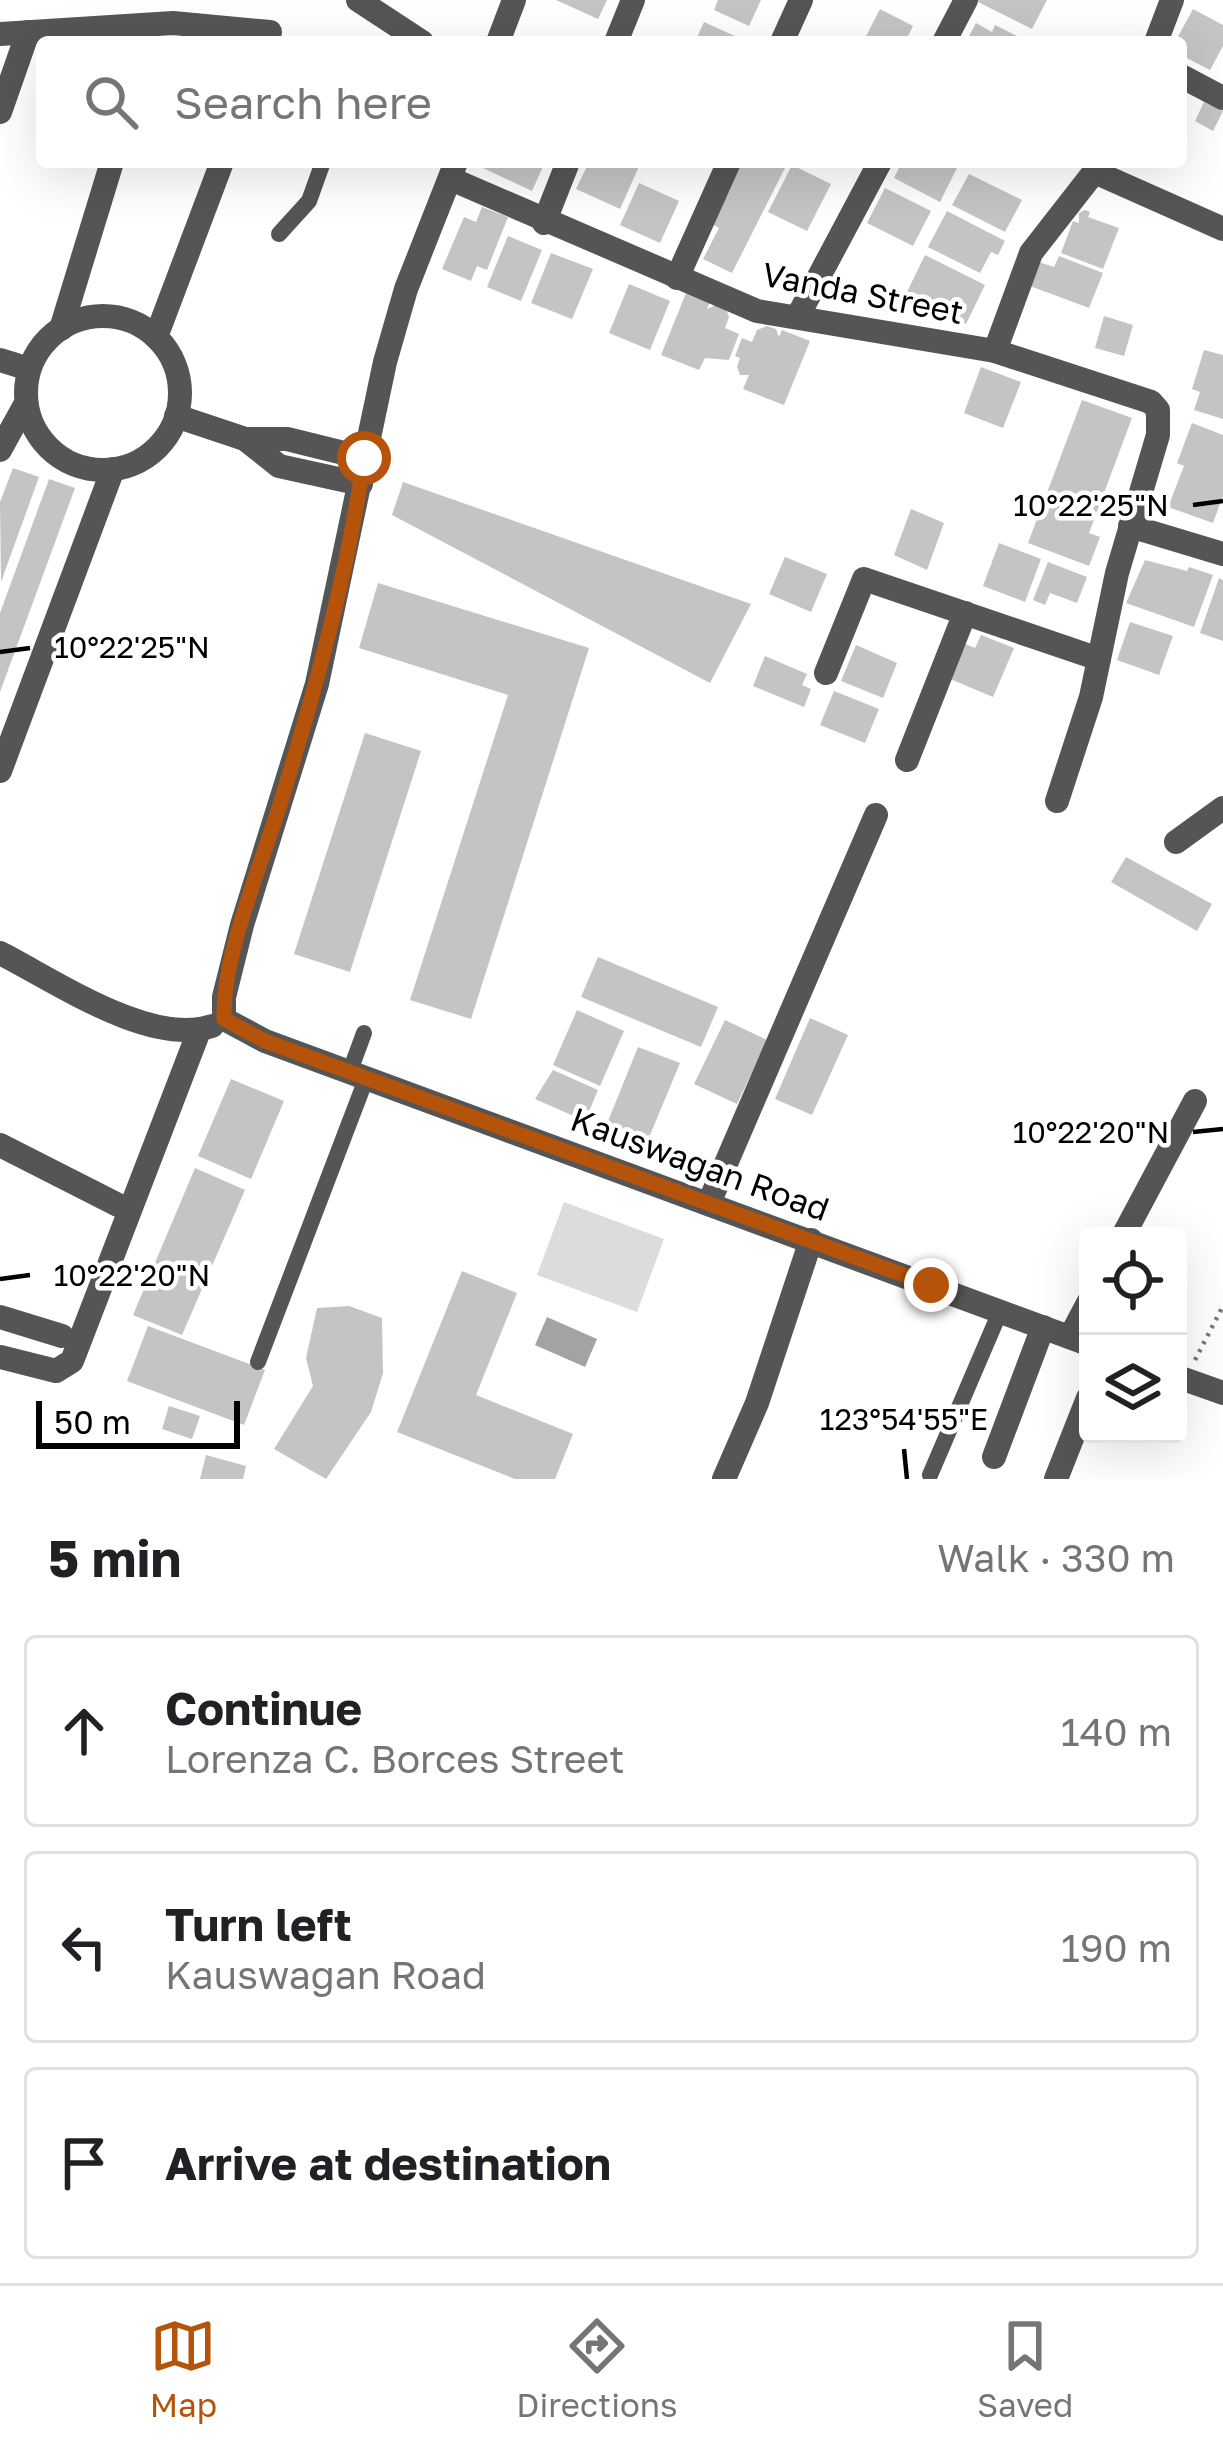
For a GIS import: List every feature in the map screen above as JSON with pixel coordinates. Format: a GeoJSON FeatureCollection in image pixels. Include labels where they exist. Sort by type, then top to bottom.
{"type":"FeatureCollection","features":[{"type":"Feature","properties":{"kind":"street"},"geometry":{"type":"LineString","coordinates":[[358,0],[413,36]]}},
{"type":"Feature","properties":{"kind":"street"},"geometry":{"type":"LineString","coordinates":[[500,36],[514,0]]}},
{"type":"Feature","properties":{"kind":"street"},"geometry":{"type":"LineString","coordinates":[[618,36],[633,0]]}},
{"type":"Feature","properties":{"kind":"street"},"geometry":{"type":"LineString","coordinates":[[785,36],[801,0]]}},
{"type":"Feature","properties":{"kind":"street"},"geometry":{"type":"LineString","coordinates":[[947,36],[966,0]]}},
{"type":"Feature","properties":{"kind":"street"},"geometry":{"type":"LineString","coordinates":[[1158,36],[1172,0]]}},
{"type":"Feature","properties":{"kind":"street"},"geometry":{"type":"LineString","coordinates":[[0,112],[28,32]]}},
{"type":"Feature","properties":{"kind":"street"},"geometry":{"type":"LineString","coordinates":[[0,34],[225,36]]}},
{"type":"Feature","properties":{"kind":"street"},"geometry":{"type":"LineString","coordinates":[[1187,79],[1223,98]]}},
{"type":"Feature","properties":{"kind":"street"},"geometry":{"type":"LineString","coordinates":[[61,329],[110,168]]}},
{"type":"Feature","properties":{"kind":"street"},"geometry":{"type":"LineString","coordinates":[[156,337],[219,168]]}},
{"type":"Feature","properties":{"kind":"street"},"geometry":{"type":"LineString","coordinates":[[544,223],[566,168]]}},
{"type":"Feature","properties":{"kind":"street"},"geometry":{"type":"LineString","coordinates":[[677,278],[726,168]]}},
{"type":"Feature","properties":{"kind":"street"},"geometry":{"type":"LineString","coordinates":[[798,316],[877,168]]}},
{"type":"Feature","properties":{"kind":"street"},"geometry":{"type":"LineString","coordinates":[[995,351],[1031,254],[1099,168],[1223,229]]}},
{"type":"Feature","properties":{"kind":"street"},"geometry":{"type":"LineString","coordinates":[[0,953],[125,1016],[175,1032],[199,1030],[224,1019],[224,997],[242,925],[317,683],[385,362],[406,289],[453,171]]}},
{"type":"Feature","properties":{"kind":"street","name":"Vanda Street"},"geometry":{"type":"LineString","coordinates":[[453,171],[544,223],[758,311],[995,351],[1137,396],[1158,410],[1159,421],[1130,526]]}},
{"type":"Feature","properties":{"kind":"street"},"geometry":{"type":"LineString","coordinates":[[0,450],[26,403],[29,369],[47,340],[76,321],[110,316],[142,327],[156,337],[175,366],[179,382],[176,416],[159,446],[146,457],[113,469],[63,459],[38,435],[26,403]]}},
{"type":"Feature","properties":{"kind":"street"},"geometry":{"type":"LineString","coordinates":[[0,360],[29,369]]}},
{"type":"Feature","properties":{"kind":"street"},"geometry":{"type":"LineString","coordinates":[[176,416],[245,439],[287,439],[363,471]]}},
{"type":"Feature","properties":{"kind":"street"},"geometry":{"type":"LineString","coordinates":[[0,771],[113,469]]}},
{"type":"Feature","properties":{"kind":"street"},"geometry":{"type":"LineString","coordinates":[[1057,800],[1091,697],[1130,526],[1223,554]]}},
{"type":"Feature","properties":{"kind":"street"},"geometry":{"type":"LineString","coordinates":[[826,673],[864,578],[1099,659]]}},
{"type":"Feature","properties":{"kind":"street"},"geometry":{"type":"LineString","coordinates":[[907,760],[965,613]]}},
{"type":"Feature","properties":{"kind":"street"},"geometry":{"type":"LineString","coordinates":[[1176,842],[1221,814]]}},
{"type":"Feature","properties":{"kind":"street"},"geometry":{"type":"LineString","coordinates":[[709,1203],[876,815]]}},
{"type":"Feature","properties":{"kind":"street","name":"Kauswagan Road"},"geometry":{"type":"LineString","coordinates":[[224,1019],[252,1036],[1079,1340]]}},
{"type":"Feature","properties":{"kind":"street"},"geometry":{"type":"LineString","coordinates":[[0,1357],[56,1371],[72,1361],[199,1030]]}},
{"type":"Feature","properties":{"kind":"street"},"geometry":{"type":"LineString","coordinates":[[1129,1227],[1195,1101]]}},
{"type":"Feature","properties":{"kind":"street"},"geometry":{"type":"LineString","coordinates":[[0,1145],[118,1205]]}},
{"type":"Feature","properties":{"kind":"street"},"geometry":{"type":"LineString","coordinates":[[724,1479],[779,1345],[811,1240]]}},
{"type":"Feature","properties":{"kind":"street"},"geometry":{"type":"LineString","coordinates":[[0,1317],[62,1336]]}},
{"type":"Feature","properties":{"kind":"street"},"geometry":{"type":"LineString","coordinates":[[994,1457],[1043,1327]]}},
{"type":"Feature","properties":{"kind":"street"},"geometry":{"type":"LineString","coordinates":[[1187,1380],[1223,1393]]}},
{"type":"Feature","properties":{"kind":"street"},"geometry":{"type":"LineString","coordinates":[[1056,1479],[1079,1421]]}},
{"type":"Feature","properties":{"kind":"lane"},"geometry":{"type":"LineString","coordinates":[[279,234],[309,201],[321,168]]}},
{"type":"Feature","properties":{"kind":"lane"},"geometry":{"type":"LineString","coordinates":[[258,1362],[358,1075],[364,1034]]}},
{"type":"Feature","properties":{"kind":"lane"},"geometry":{"type":"LineString","coordinates":[[930,1475],[1000,1313]]}},
{"type":"Feature","properties":{"kind":"path"},"geometry":{"type":"LineString","coordinates":[[1197,1355],[1223,1306]]}},
{"type":"Feature","properties":{"kind":"shaded area"},"geometry":{"type":"Polygon","coordinates":[[[564,1202],[664,1239],[637,1312],[537,1275],[564,1202]]]}},
{"type":"Feature","properties":{"kind":"shaded area"},"geometry":{"type":"Polygon","coordinates":[[[547,1317],[597,1339],[585,1367],[535,1345],[547,1317]]]}},
{"type":"Feature","properties":{"kind":"building"},"geometry":{"type":"Polygon","coordinates":[[[556,0],[607,0],[598,19],[556,0]]]}},
{"type":"Feature","properties":{"kind":"building"},"geometry":{"type":"Polygon","coordinates":[[[718,0],[761,0],[749,26],[714,10],[718,0]]]}},
{"type":"Feature","properties":{"kind":"building"},"geometry":{"type":"Polygon","coordinates":[[[974,0],[1047,0],[1032,29],[974,0]]]}},
{"type":"Feature","properties":{"kind":"building"},"geometry":{"type":"Polygon","coordinates":[[[880,9],[913,26],[908,36],[866,36],[880,9]]]}},
{"type":"Feature","properties":{"kind":"building"},"geometry":{"type":"Polygon","coordinates":[[[1193,9],[1223,25],[1223,46],[1210,70],[1187,58],[1187,36],[1178,36],[1193,9]]]}},
{"type":"Feature","properties":{"kind":"building"},"geometry":{"type":"Polygon","coordinates":[[[704,22],[735,36],[698,36],[704,22]]]}},
{"type":"Feature","properties":{"kind":"building"},"geometry":{"type":"Polygon","coordinates":[[[976,23],[992,32],[995,25],[1017,36],[969,36],[976,23]]]}},
{"type":"Feature","properties":{"kind":"building"},"geometry":{"type":"Polygon","coordinates":[[[1204,102],[1223,111],[1213,131],[1195,121],[1204,102]]]}},
{"type":"Feature","properties":{"kind":"building"},"geometry":{"type":"Polygon","coordinates":[[[483,168],[542,168],[532,191],[483,168]]]}},
{"type":"Feature","properties":{"kind":"building"},"geometry":{"type":"Polygon","coordinates":[[[586,168],[638,168],[620,209],[576,189],[586,168]]]}},
{"type":"Feature","properties":{"kind":"building"},"geometry":{"type":"Polygon","coordinates":[[[738,168],[785,168],[732,273],[703,259],[719,228],[710,223],[738,168]]]}},
{"type":"Feature","properties":{"kind":"building"},"geometry":{"type":"Polygon","coordinates":[[[790,168],[831,184],[807,231],[768,212],[790,168]]]}},
{"type":"Feature","properties":{"kind":"building"},"geometry":{"type":"Polygon","coordinates":[[[899,168],[957,168],[940,202],[894,178],[899,168]]]}},
{"type":"Feature","properties":{"kind":"building"},"geometry":{"type":"Polygon","coordinates":[[[969,174],[1022,200],[1005,232],[952,205],[969,174]]]}},
{"type":"Feature","properties":{"kind":"building"},"geometry":{"type":"Polygon","coordinates":[[[639,183],[679,201],[660,243],[620,225],[639,183]]]}},
{"type":"Feature","properties":{"kind":"building"},"geometry":{"type":"Polygon","coordinates":[[[885,188],[931,211],[913,246],[867,223],[885,188]]]}},
{"type":"Feature","properties":{"kind":"building"},"geometry":{"type":"Polygon","coordinates":[[[482,207],[508,217],[487,270],[477,266],[471,281],[442,269],[464,217],[476,222],[482,207]]]}},
{"type":"Feature","properties":{"kind":"building"},"geometry":{"type":"Polygon","coordinates":[[[947,211],[1005,241],[998,255],[991,252],[980,273],[928,247],[947,211]]]}},
{"type":"Feature","properties":{"kind":"building"},"geometry":{"type":"Polygon","coordinates":[[[1090,212],[1088,217],[1119,228],[1103,269],[1061,253],[1073,221],[1079,223],[1079,213],[1090,212]]]}},
{"type":"Feature","properties":{"kind":"building"},"geometry":{"type":"Polygon","coordinates":[[[508,236],[542,250],[521,301],[487,287],[508,236]]]}},
{"type":"Feature","properties":{"kind":"building"},"geometry":{"type":"Polygon","coordinates":[[[551,253],[593,269],[572,319],[531,303],[551,253]]]}},
{"type":"Feature","properties":{"kind":"building"},"geometry":{"type":"Polygon","coordinates":[[[925,255],[985,285],[966,324],[906,294],[925,255]]]}},
{"type":"Feature","properties":{"kind":"building"},"geometry":{"type":"Polygon","coordinates":[[[1059,256],[1103,273],[1089,308],[1030,286],[1039,262],[1054,267],[1059,256]]]}},
{"type":"Feature","properties":{"kind":"building"},"geometry":{"type":"Polygon","coordinates":[[[629,284],[670,301],[650,350],[609,333],[629,284]]]}},
{"type":"Feature","properties":{"kind":"building"},"geometry":{"type":"Polygon","coordinates":[[[686,293],[710,302],[707,309],[716,305],[726,309],[725,328],[739,334],[729,360],[705,358],[699,370],[661,355],[686,293]]]}},
{"type":"Feature","properties":{"kind":"building"},"geometry":{"type":"Polygon","coordinates":[[[1104,316],[1133,325],[1124,356],[1095,348],[1104,316]]]}},
{"type":"Feature","properties":{"kind":"building"},"geometry":{"type":"Polygon","coordinates":[[[776,329],[779,337],[782,330],[810,341],[784,405],[743,389],[749,375],[740,375],[737,367],[740,358],[735,356],[742,338],[752,342],[757,330],[776,329]]]}},
{"type":"Feature","properties":{"kind":"building"},"geometry":{"type":"Polygon","coordinates":[[[1204,350],[1223,355],[1223,419],[1194,410],[1200,392],[1192,389],[1204,350]]]}},
{"type":"Feature","properties":{"kind":"building"},"geometry":{"type":"Polygon","coordinates":[[[981,367],[1021,382],[1003,428],[964,413],[981,367]]]}},
{"type":"Feature","properties":{"kind":"building"},"geometry":{"type":"Polygon","coordinates":[[[1082,400],[1132,418],[1089,533],[1100,537],[1089,566],[1028,543],[1082,400]]]}},
{"type":"Feature","properties":{"kind":"building"},"geometry":{"type":"Polygon","coordinates":[[[1192,423],[1223,435],[1223,496],[1213,523],[1168,507],[1184,466],[1177,463],[1192,423]]]}},
{"type":"Feature","properties":{"kind":"building"},"geometry":{"type":"Polygon","coordinates":[[[13,468],[39,477],[1,582],[0,502],[13,468]]]}},
{"type":"Feature","properties":{"kind":"building"},"geometry":{"type":"Polygon","coordinates":[[[49,479],[75,488],[0,692],[0,613],[49,479]]]}},
{"type":"Feature","properties":{"kind":"building"},"geometry":{"type":"Polygon","coordinates":[[[403,482],[751,604],[710,683],[392,515],[403,482]]]}},
{"type":"Feature","properties":{"kind":"building"},"geometry":{"type":"Polygon","coordinates":[[[911,509],[944,523],[927,570],[894,555],[911,509]]]}},
{"type":"Feature","properties":{"kind":"building"},"geometry":{"type":"Polygon","coordinates":[[[999,543],[1041,559],[1025,602],[983,586],[999,543]]]}},
{"type":"Feature","properties":{"kind":"building"},"geometry":{"type":"Polygon","coordinates":[[[785,557],[827,574],[811,612],[769,594],[785,557]]]}},
{"type":"Feature","properties":{"kind":"building"},"geometry":{"type":"Polygon","coordinates":[[[1145,560],[1213,575],[1194,627],[1126,603],[1145,560]]]}},
{"type":"Feature","properties":{"kind":"building"},"geometry":{"type":"Polygon","coordinates":[[[1048,562],[1087,577],[1077,603],[1050,593],[1045,605],[1033,600],[1048,562]]]}},
{"type":"Feature","properties":{"kind":"building"},"geometry":{"type":"Polygon","coordinates":[[[1219,578],[1223,580],[1223,641],[1200,633],[1219,578]]]}},
{"type":"Feature","properties":{"kind":"building"},"geometry":{"type":"Polygon","coordinates":[[[378,583],[589,648],[471,1019],[410,1000],[508,695],[359,648],[378,583]]]}},
{"type":"Feature","properties":{"kind":"building"},"geometry":{"type":"Polygon","coordinates":[[[1130,622],[1173,636],[1159,675],[1117,660],[1130,622]]]}},
{"type":"Feature","properties":{"kind":"building"},"geometry":{"type":"Polygon","coordinates":[[[981,635],[1014,648],[993,697],[943,676],[958,641],[975,648],[981,635]]]}},
{"type":"Feature","properties":{"kind":"building"},"geometry":{"type":"Polygon","coordinates":[[[856,645],[897,663],[883,698],[841,681],[856,645]]]}},
{"type":"Feature","properties":{"kind":"building"},"geometry":{"type":"Polygon","coordinates":[[[765,656],[807,674],[802,685],[811,689],[804,707],[753,686],[765,656]]]}},
{"type":"Feature","properties":{"kind":"building"},"geometry":{"type":"Polygon","coordinates":[[[834,691],[879,709],[865,743],[820,725],[834,691]]]}},
{"type":"Feature","properties":{"kind":"building"},"geometry":{"type":"Polygon","coordinates":[[[365,733],[421,751],[350,972],[294,954],[365,733]]]}},
{"type":"Feature","properties":{"kind":"building"},"geometry":{"type":"Polygon","coordinates":[[[1126,857],[1212,904],[1197,931],[1111,882],[1126,857]]]}},
{"type":"Feature","properties":{"kind":"building"},"geometry":{"type":"Polygon","coordinates":[[[598,957],[718,1007],[701,1047],[581,997],[598,957]]]}},
{"type":"Feature","properties":{"kind":"building"},"geometry":{"type":"Polygon","coordinates":[[[577,1010],[624,1031],[600,1086],[553,1065],[577,1010]]]}},
{"type":"Feature","properties":{"kind":"building"},"geometry":{"type":"Polygon","coordinates":[[[810,1018],[848,1035],[812,1115],[775,1099],[810,1018]]]}},
{"type":"Feature","properties":{"kind":"building"},"geometry":{"type":"Polygon","coordinates":[[[725,1020],[767,1040],[737,1104],[694,1084],[725,1020]]]}},
{"type":"Feature","properties":{"kind":"building"},"geometry":{"type":"Polygon","coordinates":[[[638,1047],[680,1063],[645,1147],[604,1131],[638,1047]]]}},
{"type":"Feature","properties":{"kind":"building"},"geometry":{"type":"Polygon","coordinates":[[[553,1070],[598,1090],[585,1121],[535,1099],[553,1070]]]}},
{"type":"Feature","properties":{"kind":"building"},"geometry":{"type":"Polygon","coordinates":[[[231,1079],[284,1101],[251,1179],[198,1156],[231,1079]]]}},
{"type":"Feature","properties":{"kind":"building"},"geometry":{"type":"Polygon","coordinates":[[[195,1168],[245,1190],[182,1335],[133,1315],[195,1168]]]}},
{"type":"Feature","properties":{"kind":"building"},"geometry":{"type":"Polygon","coordinates":[[[462,1271],[517,1293],[476,1395],[573,1434],[555,1479],[515,1479],[397,1432],[462,1271]]]}},
{"type":"Feature","properties":{"kind":"building"},"geometry":{"type":"Polygon","coordinates":[[[349,1306],[382,1318],[383,1373],[371,1412],[326,1479],[274,1449],[313,1386],[306,1358],[317,1308],[349,1306]]]}},
{"type":"Feature","properties":{"kind":"building"},"geometry":{"type":"Polygon","coordinates":[[[148,1326],[265,1370],[244,1425],[127,1381],[148,1326]]]}},
{"type":"Feature","properties":{"kind":"building"},"geometry":{"type":"Polygon","coordinates":[[[169,1406],[200,1416],[192,1439],[162,1429],[169,1406]]]}},
{"type":"Feature","properties":{"kind":"building"},"geometry":{"type":"Polygon","coordinates":[[[206,1455],[246,1466],[243,1479],[200,1479],[206,1455]]]}},
{"type":"Feature","properties":{"kind":"route"},"geometry":{"type":"LineString","coordinates":[[364,458],[317,683],[242,925],[224,997],[224,1019],[265,1041],[931,1285]]}}]}
